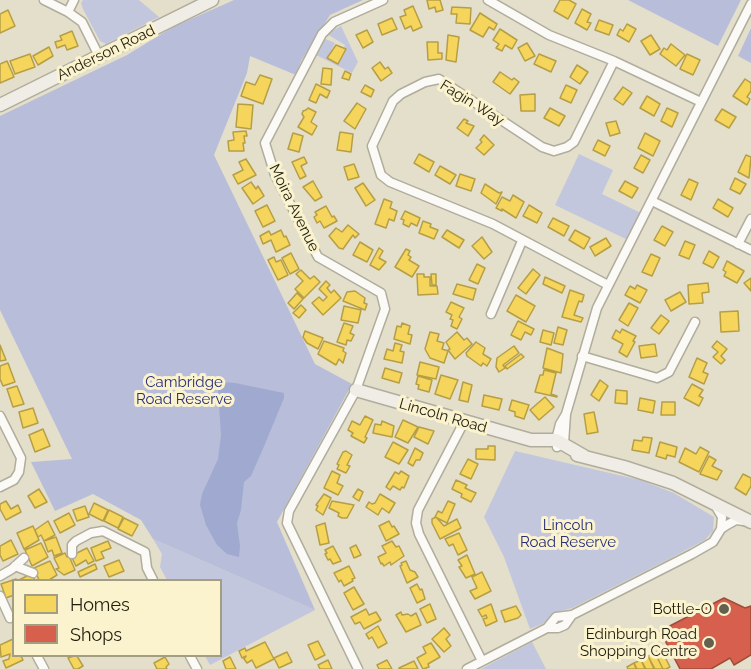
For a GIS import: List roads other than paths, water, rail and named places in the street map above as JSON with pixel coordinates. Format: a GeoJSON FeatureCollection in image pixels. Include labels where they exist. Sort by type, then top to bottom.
{"type":"FeatureCollection","features":[{"type":"Feature","properties":{"kind":"street"},"geometry":{"type":"LineString","coordinates":[[44,0],[82,22],[99,56]]}},
{"type":"Feature","properties":{"kind":"street"},"geometry":{"type":"LineString","coordinates":[[68,12],[74,0]]}},
{"type":"Feature","properties":{"kind":"street","name":"Anderson Road"},"geometry":{"type":"LineString","coordinates":[[0,105],[212,0]]}},
{"type":"Feature","properties":{"kind":"street","name":"Moira Avenue"},"geometry":{"type":"LineString","coordinates":[[356,390],[384,309],[381,293],[318,257],[275,175],[265,143],[322,33],[334,22],[383,0]]}},
{"type":"Feature","properties":{"kind":"street"},"geometry":{"type":"LineString","coordinates":[[488,0],[549,35],[614,61],[700,102]]}},
{"type":"Feature","properties":{"kind":"street"},"geometry":{"type":"LineString","coordinates":[[559,443],[560,424],[566,414],[597,308],[751,4]]}},
{"type":"Feature","properties":{"kind":"street","name":"Fagin Way"},"geometry":{"type":"LineString","coordinates":[[608,285],[493,224],[390,182],[381,175],[372,146],[393,101],[401,94],[425,82],[439,79],[542,147],[555,151],[574,142],[614,61]]}},
{"type":"Feature","properties":{"kind":"street"},"geometry":{"type":"LineString","coordinates":[[652,201],[751,250]]}},
{"type":"Feature","properties":{"kind":"street"},"geometry":{"type":"LineString","coordinates":[[738,244],[751,219]]}},
{"type":"Feature","properties":{"kind":"street"},"geometry":{"type":"LineString","coordinates":[[491,314],[522,241]]}},
{"type":"Feature","properties":{"kind":"street"},"geometry":{"type":"LineString","coordinates":[[582,356],[657,378],[669,372],[695,322]]}},
{"type":"Feature","properties":{"kind":"street"},"geometry":{"type":"LineString","coordinates":[[356,390],[288,511],[287,523],[358,669]]}},
{"type":"Feature","properties":{"kind":"street","name":"Lincoln Road"},"geometry":{"type":"LineString","coordinates":[[356,390],[531,440],[544,447],[559,443],[566,453],[624,467],[673,483],[712,502],[727,519],[751,523]]}},
{"type":"Feature","properties":{"kind":"street"},"geometry":{"type":"LineString","coordinates":[[0,416],[21,458],[19,472],[14,480],[0,487]]}},
{"type":"Feature","properties":{"kind":"street"},"geometry":{"type":"LineString","coordinates":[[464,422],[418,510],[416,524],[482,661]]}},
{"type":"Feature","properties":{"kind":"street"},"geometry":{"type":"LineString","coordinates":[[467,669],[547,628],[556,617],[572,615],[704,547],[716,540],[727,519]]}},
{"type":"Feature","properties":{"kind":"street"},"geometry":{"type":"LineString","coordinates":[[72,554],[72,545],[76,541],[99,531],[145,552],[147,568],[152,579]]}},
{"type":"Feature","properties":{"kind":"street"},"geometry":{"type":"LineString","coordinates":[[0,576],[24,558]]}},
{"type":"Feature","properties":{"kind":"street"},"geometry":{"type":"LineString","coordinates":[[15,566],[33,573]]}},
{"type":"Feature","properties":{"kind":"street"},"geometry":{"type":"LineString","coordinates":[[0,596],[12,619],[0,621]]}},
{"type":"Feature","properties":{"kind":"place","name":"Bottle-O"},"geometry":{"type":"Point","coordinates":[724,609]}},
{"type":"Feature","properties":{"kind":"place","name":"Edinburgh Road Shopping Centre"},"geometry":{"type":"Point","coordinates":[709,643]}},
{"type":"Feature","properties":{"kind":"park label","name":"Cambridge Road Reserve"},"geometry":{"type":"Point","coordinates":[184,390]}},
{"type":"Feature","properties":{"kind":"park label","name":"Lincoln Road Reserve"},"geometry":{"type":"Point","coordinates":[568,534]}}]}
